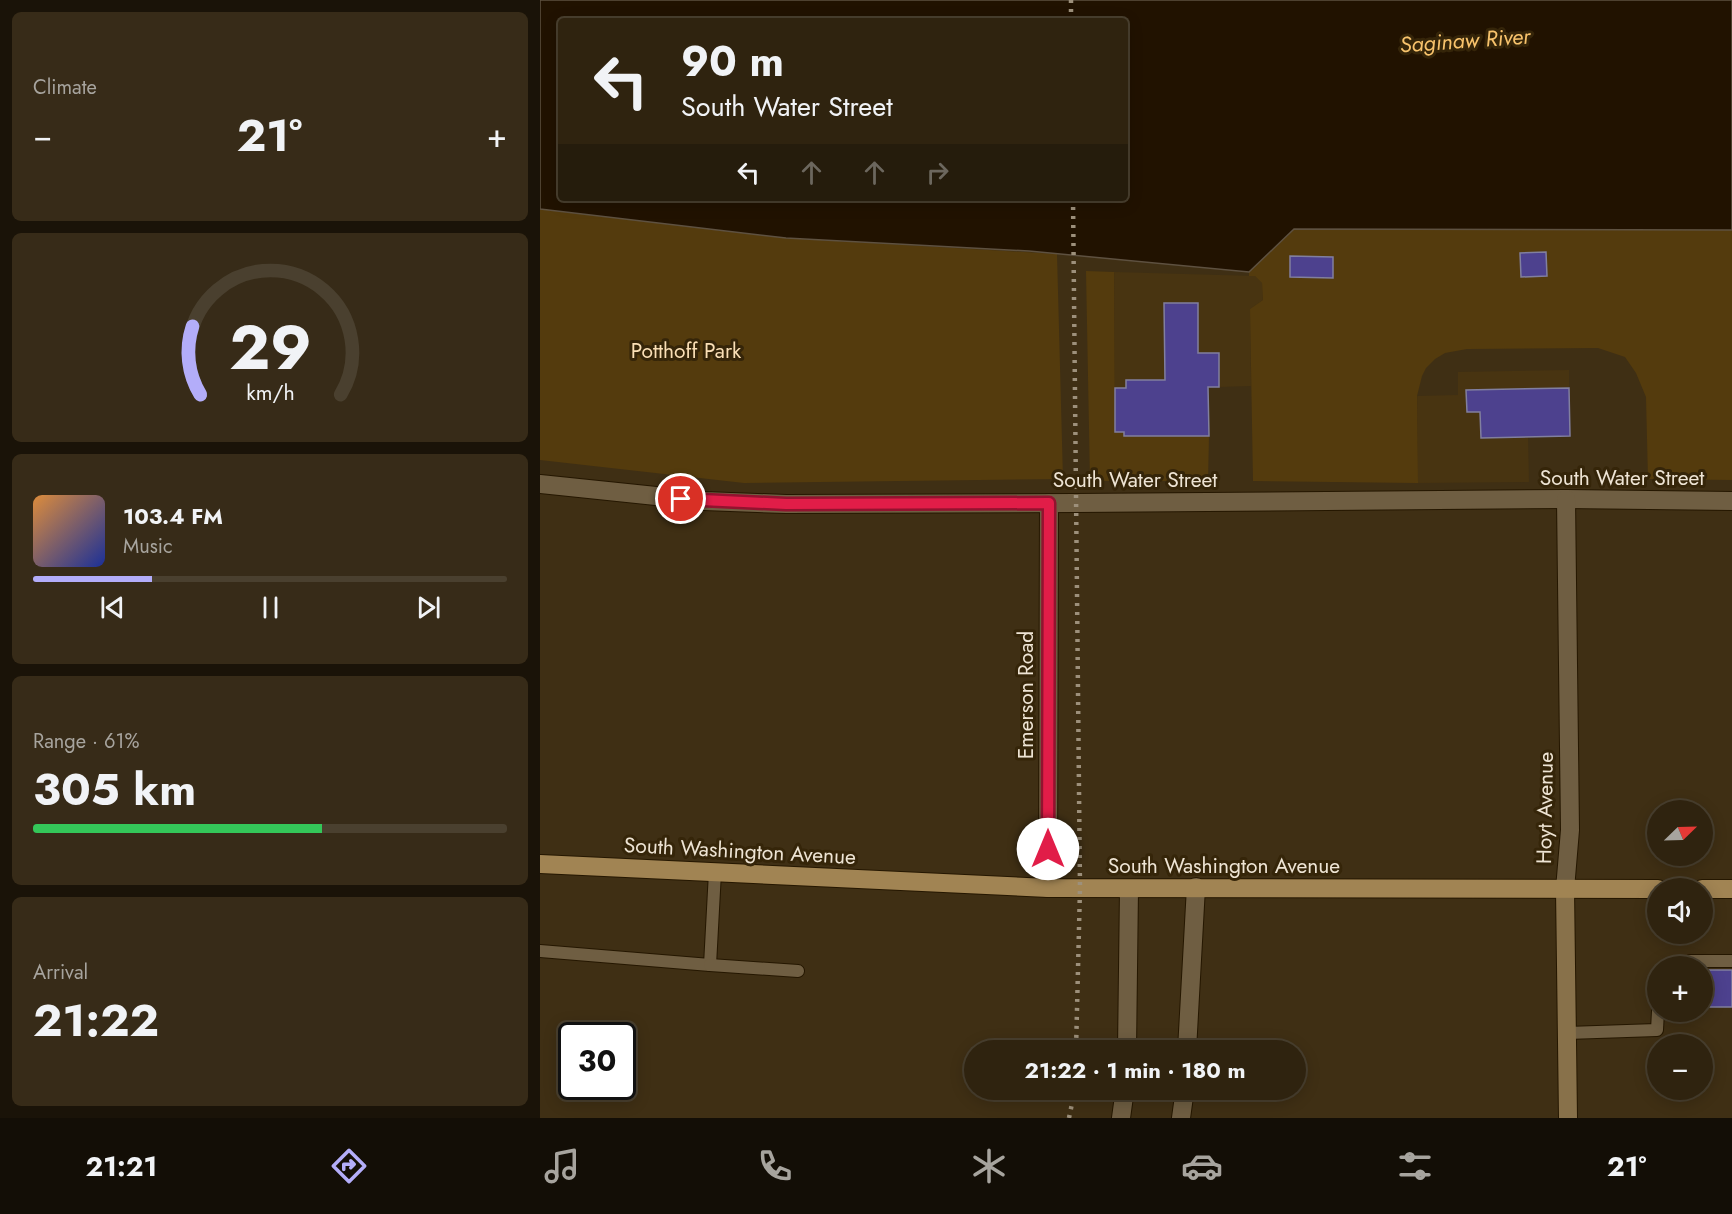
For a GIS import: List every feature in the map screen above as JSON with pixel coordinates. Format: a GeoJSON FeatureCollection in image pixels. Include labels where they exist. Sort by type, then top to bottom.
{"type":"FeatureCollection","features":[{"type":"Feature","properties":{"kind":"main road","name":"South Washington Avenue"},"geometry":{"type":"LineString","coordinates":[[540,864],[1048,888],[1647,889]]}},
{"type":"Feature","properties":{"kind":"main road"},"geometry":{"type":"LineString","coordinates":[[1713,889],[1732,889]]}},
{"type":"Feature","properties":{"kind":"street","name":"South Water Street"},"geometry":{"type":"LineString","coordinates":[[540,484],[728,502],[786,504],[1566,499],[1732,501]]}},
{"type":"Feature","properties":{"kind":"street","name":"Hoyt Avenue"},"geometry":{"type":"LineString","coordinates":[[1566,499],[1570,830],[1565,889],[1568,1118]]}},
{"type":"Feature","properties":{"kind":"street","name":"Emerson Road"},"geometry":{"type":"LineString","coordinates":[[1048,888],[1049,503]]}},
{"type":"Feature","properties":{"kind":"street"},"geometry":{"type":"LineString","coordinates":[[1188,1040],[1196,888]]}},
{"type":"Feature","properties":{"kind":"street"},"geometry":{"type":"LineString","coordinates":[[1127,1040],[1130,889]]}},
{"type":"Feature","properties":{"kind":"street"},"geometry":{"type":"LineString","coordinates":[[1121,1118],[1123,1100]]}},
{"type":"Feature","properties":{"kind":"street"},"geometry":{"type":"LineString","coordinates":[[1181,1118],[1183,1100]]}},
{"type":"Feature","properties":{"kind":"lane"},"geometry":{"type":"LineString","coordinates":[[710,965],[715,872]]}},
{"type":"Feature","properties":{"kind":"lane"},"geometry":{"type":"LineString","coordinates":[[540,951],[798,971]]}},
{"type":"Feature","properties":{"kind":"lane"},"geometry":{"type":"LineString","coordinates":[[1713,961],[1732,961]]}},
{"type":"Feature","properties":{"kind":"lane"},"geometry":{"type":"LineString","coordinates":[[1567,1033],[1657,1030],[1657,1022]]}},
{"type":"Feature","properties":{"kind":"shaded area"},"geometry":{"type":"Polygon","coordinates":[[[1114,272],[1255,276],[1262,283],[1263,300],[1250,309],[1251,386],[1219,387],[1198,353],[1198,303],[1165,303],[1165,380],[1126,380],[1126,388],[1115,388],[1114,272]]]}},
{"type":"Feature","properties":{"kind":"shaded area"},"geometry":{"type":"Polygon","coordinates":[[[1569,370],[1569,388],[1466,391],[1467,412],[1480,412],[1528,437],[1529,482],[1418,483],[1417,396],[1458,395],[1458,372],[1569,370]]]}},
{"type":"Feature","properties":{"kind":"green space","name":"Potthoff Park"},"geometry":{"type":"Polygon","coordinates":[[[540,209],[786,238],[1057,254],[1063,479],[744,483],[540,460],[540,209]]]}},
{"type":"Feature","properties":{"kind":"green space"},"geometry":{"type":"Polygon","coordinates":[[[1294,229],[1732,230],[1732,480],[1648,479],[1646,397],[1636,373],[1625,357],[1598,348],[1467,349],[1445,353],[1435,359],[1422,376],[1417,396],[1418,483],[1253,481],[1250,309],[1263,300],[1262,283],[1255,276],[1249,276],[1249,272],[1294,229]]]}},
{"type":"Feature","properties":{"kind":"green space"},"geometry":{"type":"Polygon","coordinates":[[[1086,271],[1114,272],[1115,432],[1124,432],[1125,436],[1209,436],[1208,481],[1090,481],[1086,271]]]}},
{"type":"Feature","properties":{"kind":"water","name":"Saginaw River"},"geometry":{"type":"Polygon","coordinates":[[[540,0],[1732,0],[1732,230],[1294,229],[1249,272],[1029,251],[786,238],[540,209],[540,0]]]}},
{"type":"Feature","properties":{"kind":"building"},"geometry":{"type":"Polygon","coordinates":[[[1546,252],[1547,276],[1521,277],[1520,253],[1546,252]]]}},
{"type":"Feature","properties":{"kind":"building"},"geometry":{"type":"Polygon","coordinates":[[[1290,256],[1333,257],[1333,278],[1290,277],[1290,256]]]}},
{"type":"Feature","properties":{"kind":"building"},"geometry":{"type":"Polygon","coordinates":[[[1164,303],[1198,303],[1198,353],[1219,353],[1219,387],[1208,387],[1209,436],[1124,436],[1124,432],[1115,432],[1115,388],[1126,388],[1126,380],[1165,380],[1164,303]]]}},
{"type":"Feature","properties":{"kind":"building"},"geometry":{"type":"Polygon","coordinates":[[[1569,388],[1570,436],[1481,438],[1480,412],[1467,412],[1466,390],[1569,388]]]}},
{"type":"Feature","properties":{"kind":"building"},"geometry":{"type":"Polygon","coordinates":[[[1713,970],[1732,970],[1732,1007],[1713,1007],[1713,970]]]}},
{"type":"Feature","properties":{"kind":"railway"},"geometry":{"type":"LineString","coordinates":[[1071,0],[1071,18]]}},
{"type":"Feature","properties":{"kind":"railway"},"geometry":{"type":"LineString","coordinates":[[1073,201],[1080,888],[1076,1040]]}},
{"type":"Feature","properties":{"kind":"railway"},"geometry":{"type":"LineString","coordinates":[[1069,1118],[1073,1100]]}},
{"type":"Feature","properties":{"kind":"route"},"geometry":{"type":"LineString","coordinates":[[681,499],[786,504],[1049,503],[1048,849]]}}]}
